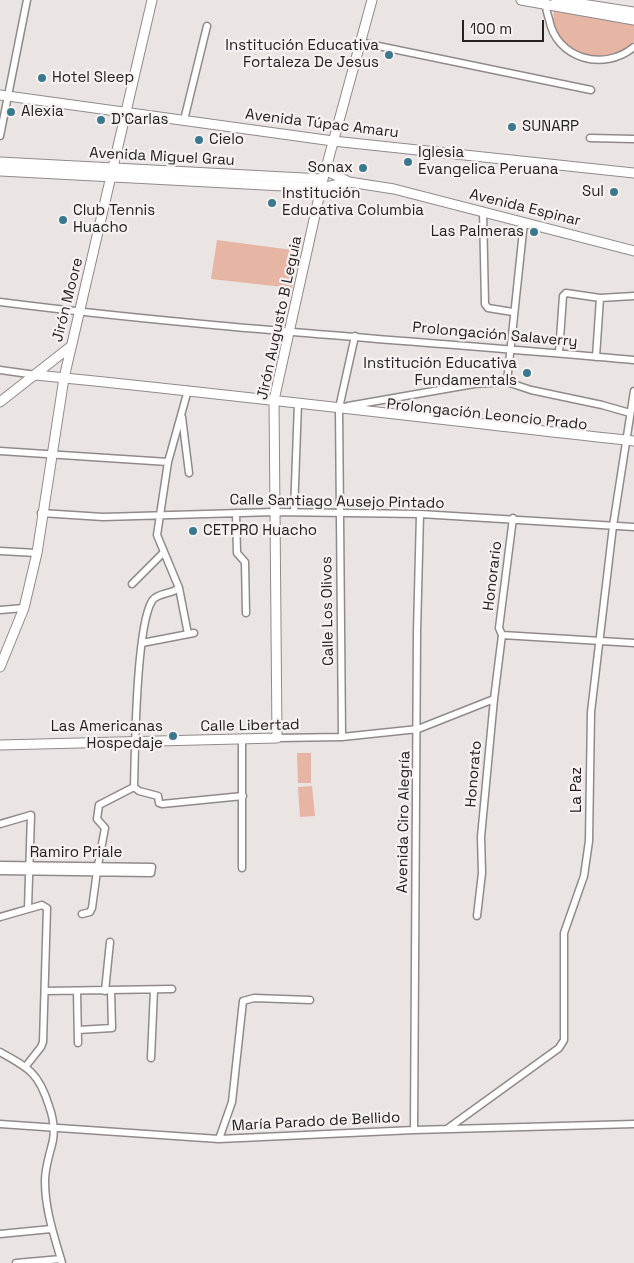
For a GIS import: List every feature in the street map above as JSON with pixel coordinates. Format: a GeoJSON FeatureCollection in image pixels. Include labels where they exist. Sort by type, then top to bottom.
{"type":"FeatureCollection","features":[{"type":"Feature","properties":{"kind":"street"},"geometry":{"type":"LineString","coordinates":[[0,136],[4,96],[27,0]]}},
{"type":"Feature","properties":{"kind":"street","name":"Jirón Moore"},"geometry":{"type":"LineString","coordinates":[[21,608],[35,553],[49,454],[70,347],[80,312],[152,0]]}},
{"type":"Feature","properties":{"kind":"street","name":"Jirón Augusto B Leguia"},"geometry":{"type":"LineString","coordinates":[[278,738],[274,400],[323,179],[372,0]]}},
{"type":"Feature","properties":{"kind":"street"},"geometry":{"type":"LineString","coordinates":[[521,0],[546,2],[634,20]]}},
{"type":"Feature","properties":{"kind":"street"},"geometry":{"type":"LineString","coordinates":[[556,0],[634,12]]}},
{"type":"Feature","properties":{"kind":"street"},"geometry":{"type":"LineString","coordinates":[[546,2],[556,39],[567,50],[594,60],[610,60],[625,55],[634,47]]}},
{"type":"Feature","properties":{"kind":"street"},"geometry":{"type":"LineString","coordinates":[[184,120],[207,26]]}},
{"type":"Feature","properties":{"kind":"street"},"geometry":{"type":"LineString","coordinates":[[359,42],[591,90]]}},
{"type":"Feature","properties":{"kind":"street","name":"Avenida Túpac Amaru"},"geometry":{"type":"LineString","coordinates":[[4,96],[333,141],[634,172]]}},
{"type":"Feature","properties":{"kind":"street"},"geometry":{"type":"LineString","coordinates":[[590,138],[634,139]]}},
{"type":"Feature","properties":{"kind":"street","name":"Avenida Miguel Grau"},"geometry":{"type":"LineString","coordinates":[[0,162],[113,172]]}},
{"type":"Feature","properties":{"kind":"street","name":"Avenida Miguel Grau"},"geometry":{"type":"LineString","coordinates":[[0,171],[113,172],[323,179]]}},
{"type":"Feature","properties":{"kind":"street","name":"Avenida Espinar"},"geometry":{"type":"LineString","coordinates":[[323,179],[394,189],[634,251]]}},
{"type":"Feature","properties":{"kind":"street","name":"Avenida Espinar"},"geometry":{"type":"LineString","coordinates":[[323,179],[349,182]]}},
{"type":"Feature","properties":{"kind":"street"},"geometry":{"type":"LineString","coordinates":[[482,211],[485,304],[493,310],[513,312]]}},
{"type":"Feature","properties":{"kind":"street"},"geometry":{"type":"LineString","coordinates":[[507,382],[524,222]]}},
{"type":"Feature","properties":{"kind":"street"},"geometry":{"type":"LineString","coordinates":[[559,353],[562,299],[566,293],[600,298],[634,296]]}},
{"type":"Feature","properties":{"kind":"street"},"geometry":{"type":"LineString","coordinates":[[596,357],[600,298]]}},
{"type":"Feature","properties":{"kind":"street","name":"Prolongación Salaverry"},"geometry":{"type":"LineString","coordinates":[[0,302],[290,333],[355,336],[634,360]]}},
{"type":"Feature","properties":{"kind":"street","name":"Calle Los Olivos"},"geometry":{"type":"LineString","coordinates":[[342,737],[339,408],[355,336]]}},
{"type":"Feature","properties":{"kind":"street"},"geometry":{"type":"LineString","coordinates":[[0,402],[70,347]]}},
{"type":"Feature","properties":{"kind":"street"},"geometry":{"type":"LineString","coordinates":[[0,370],[36,375]]}},
{"type":"Feature","properties":{"kind":"street","name":"Prolongación Leoncio Prado"},"geometry":{"type":"LineString","coordinates":[[36,375],[188,390],[630,443]]}},
{"type":"Feature","properties":{"kind":"street","name":"Prolongación Leoncio Prado"},"geometry":{"type":"LineString","coordinates":[[339,408],[474,384],[507,382],[531,390],[630,413]]}},
{"type":"Feature","properties":{"kind":"street"},"geometry":{"type":"LineString","coordinates":[[142,643],[191,634],[179,588],[157,535],[168,462],[188,390]]}},
{"type":"Feature","properties":{"kind":"street","name":"La Paz"},"geometry":{"type":"LineString","coordinates":[[447,1129],[559,1048],[564,1040],[564,933],[584,876],[589,842],[590,712],[613,526],[630,443],[630,413],[634,391]]}},
{"type":"Feature","properties":{"kind":"street"},"geometry":{"type":"LineString","coordinates":[[294,512],[298,403]]}},
{"type":"Feature","properties":{"kind":"street"},"geometry":{"type":"LineString","coordinates":[[182,416],[189,473]]}},
{"type":"Feature","properties":{"kind":"street"},"geometry":{"type":"LineString","coordinates":[[0,451],[168,462]]}},
{"type":"Feature","properties":{"kind":"street","name":"Calle Santiago Ausejo Pintado"},"geometry":{"type":"LineString","coordinates":[[42,513],[102,517],[161,516],[188,513],[340,512],[513,518],[634,527]]}},
{"type":"Feature","properties":{"kind":"street"},"geometry":{"type":"LineString","coordinates":[[236,513],[237,552],[245,562],[246,613]]}},
{"type":"Feature","properties":{"kind":"street","name":"Avenida Ciro Alegría"},"geometry":{"type":"LineString","coordinates":[[414,1130],[418,730],[417,632],[420,514]]}},
{"type":"Feature","properties":{"kind":"street","name":"Honorario"},"geometry":{"type":"LineString","coordinates":[[502,635],[499,628],[513,518]]}},
{"type":"Feature","properties":{"kind":"street"},"geometry":{"type":"LineString","coordinates":[[0,551],[35,553]]}},
{"type":"Feature","properties":{"kind":"street"},"geometry":{"type":"LineString","coordinates":[[132,584],[164,552]]}},
{"type":"Feature","properties":{"kind":"street"},"geometry":{"type":"LineString","coordinates":[[134,787],[142,643],[147,614],[152,600],[157,596],[179,588]]}},
{"type":"Feature","properties":{"kind":"street"},"geometry":{"type":"LineString","coordinates":[[0,610],[21,608]]}},
{"type":"Feature","properties":{"kind":"street"},"geometry":{"type":"LineString","coordinates":[[0,658],[21,608]]}},
{"type":"Feature","properties":{"kind":"street"},"geometry":{"type":"LineString","coordinates":[[0,667],[21,608]]}},
{"type":"Feature","properties":{"kind":"street"},"geometry":{"type":"LineString","coordinates":[[502,635],[634,643]]}},
{"type":"Feature","properties":{"kind":"street","name":"Honorato"},"geometry":{"type":"LineString","coordinates":[[477,916],[482,873],[480,837],[502,635]]}},
{"type":"Feature","properties":{"kind":"street","name":"Calle Libertad"},"geometry":{"type":"LineString","coordinates":[[0,745],[342,737],[418,730],[494,699]]}},
{"type":"Feature","properties":{"kind":"street"},"geometry":{"type":"LineString","coordinates":[[242,739],[242,868]]}},
{"type":"Feature","properties":{"kind":"street"},"geometry":{"type":"LineString","coordinates":[[82,914],[90,912],[92,908],[105,828],[97,819],[99,805],[134,787],[158,796],[159,803],[162,804],[243,796]]}},
{"type":"Feature","properties":{"kind":"street"},"geometry":{"type":"LineString","coordinates":[[0,824],[31,815],[28,908]]}},
{"type":"Feature","properties":{"kind":"street","name":"Ramiro Priale"},"geometry":{"type":"LineString","coordinates":[[0,866],[151,870]]}},
{"type":"Feature","properties":{"kind":"street","name":"Ramiro Priale"},"geometry":{"type":"LineString","coordinates":[[0,871],[29,868]]}},
{"type":"Feature","properties":{"kind":"street"},"geometry":{"type":"LineString","coordinates":[[0,917],[42,905],[47,908],[43,1042],[42,1048],[26,1066]]}},
{"type":"Feature","properties":{"kind":"street"},"geometry":{"type":"LineString","coordinates":[[78,1030],[112,1028],[108,991],[110,942]]}},
{"type":"Feature","properties":{"kind":"street"},"geometry":{"type":"LineString","coordinates":[[45,991],[172,989]]}},
{"type":"Feature","properties":{"kind":"street"},"geometry":{"type":"LineString","coordinates":[[151,1058],[154,990]]}},
{"type":"Feature","properties":{"kind":"street"},"geometry":{"type":"LineString","coordinates":[[77,991],[78,1043]]}},
{"type":"Feature","properties":{"kind":"street"},"geometry":{"type":"LineString","coordinates":[[219,1139],[232,1102],[243,1001],[254,998],[310,1000]]}},
{"type":"Feature","properties":{"kind":"street"},"geometry":{"type":"LineString","coordinates":[[0,1052],[26,1066],[43,1086],[54,1128],[45,1178],[51,1229],[61,1261],[16,1263]]}},
{"type":"Feature","properties":{"kind":"street","name":"María Parado de Bellido"},"geometry":{"type":"LineString","coordinates":[[0,1124],[219,1139],[414,1130],[634,1124]]}},
{"type":"Feature","properties":{"kind":"street"},"geometry":{"type":"LineString","coordinates":[[0,1234],[51,1229]]}},
{"type":"Feature","properties":{"kind":"shaded area"},"geometry":{"type":"Polygon","coordinates":[[[554,9],[634,24],[634,41],[623,51],[610,56],[595,56],[582,53],[569,46],[560,37],[554,24],[554,9]]]}},
{"type":"Feature","properties":{"kind":"shaded area"},"geometry":{"type":"Polygon","coordinates":[[[217,240],[300,251],[292,288],[211,279],[217,240]]]}},
{"type":"Feature","properties":{"kind":"shaded area"},"geometry":{"type":"Polygon","coordinates":[[[297,753],[311,753],[311,783],[298,783],[297,753]]]}},
{"type":"Feature","properties":{"kind":"shaded area"},"geometry":{"type":"Polygon","coordinates":[[[312,786],[315,816],[300,817],[298,787],[312,786]]]}},
{"type":"Feature","properties":{"kind":"place","name":"Institución Educativa Fortaleza De Jesus"},"geometry":{"type":"Point","coordinates":[389,55]}},
{"type":"Feature","properties":{"kind":"place","name":"Hotel Sleep"},"geometry":{"type":"Point","coordinates":[42,78]}},
{"type":"Feature","properties":{"kind":"place","name":"Alexia"},"geometry":{"type":"Point","coordinates":[11,112]}},
{"type":"Feature","properties":{"kind":"place","name":"D'Carlas"},"geometry":{"type":"Point","coordinates":[101,120]}},
{"type":"Feature","properties":{"kind":"place","name":"SUNARP"},"geometry":{"type":"Point","coordinates":[512,127]}},
{"type":"Feature","properties":{"kind":"place","name":"Cielo"},"geometry":{"type":"Point","coordinates":[199,140]}},
{"type":"Feature","properties":{"kind":"place","name":"Iglesia Evangelica Peruana"},"geometry":{"type":"Point","coordinates":[408,162]}},
{"type":"Feature","properties":{"kind":"place","name":"Sonax"},"geometry":{"type":"Point","coordinates":[363,168]}},
{"type":"Feature","properties":{"kind":"place","name":"Sul"},"geometry":{"type":"Point","coordinates":[614,192]}},
{"type":"Feature","properties":{"kind":"place","name":"Institución Educativa Columbia"},"geometry":{"type":"Point","coordinates":[272,203]}},
{"type":"Feature","properties":{"kind":"place","name":"Club Tennis Huacho"},"geometry":{"type":"Point","coordinates":[63,220]}},
{"type":"Feature","properties":{"kind":"place","name":"Las Palmeras"},"geometry":{"type":"Point","coordinates":[534,232]}},
{"type":"Feature","properties":{"kind":"place","name":"Institución Educativa Fundamentals"},"geometry":{"type":"Point","coordinates":[527,373]}},
{"type":"Feature","properties":{"kind":"place","name":"CETPRO Huacho"},"geometry":{"type":"Point","coordinates":[193,531]}},
{"type":"Feature","properties":{"kind":"place","name":"Las Americanas Hospedaje"},"geometry":{"type":"Point","coordinates":[173,736]}}]}
